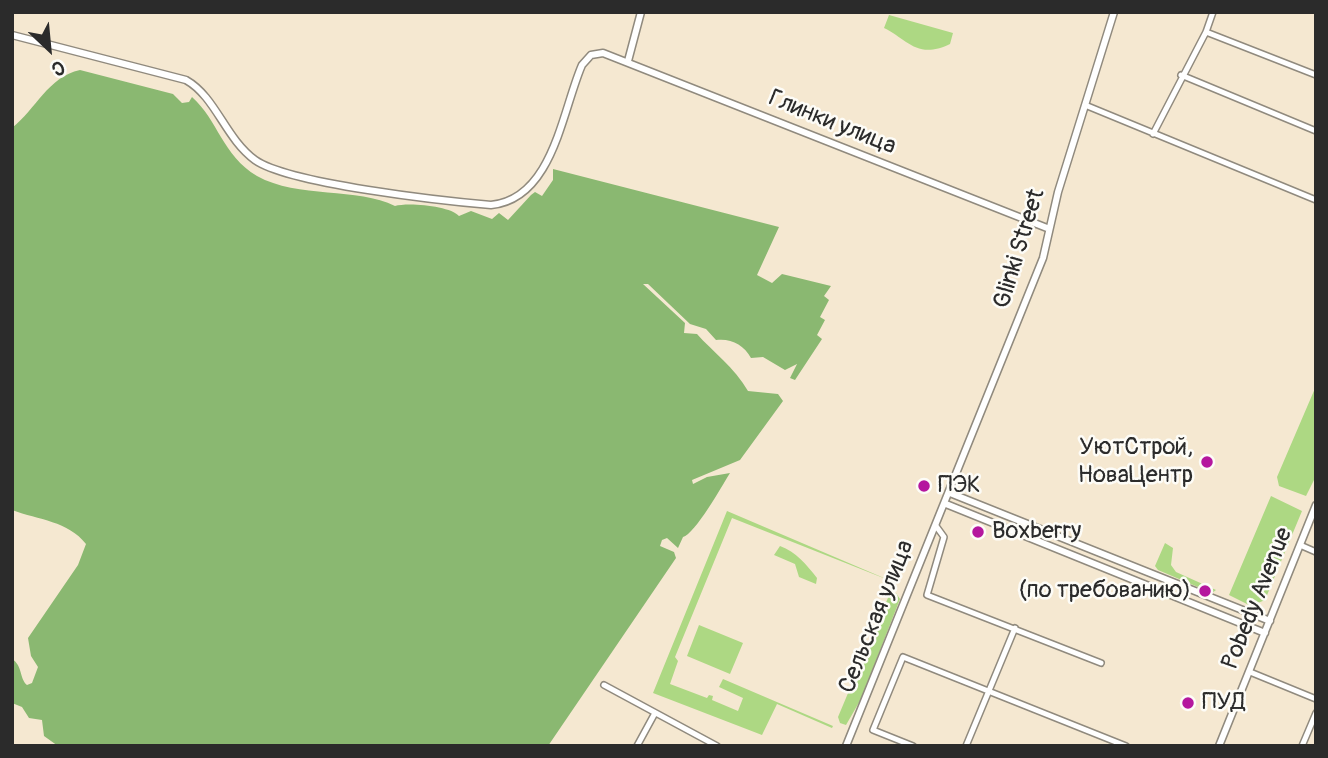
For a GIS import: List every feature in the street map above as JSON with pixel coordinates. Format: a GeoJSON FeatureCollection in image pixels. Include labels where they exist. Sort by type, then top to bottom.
{"type":"FeatureCollection","features":[{"type":"Feature","properties":{"kind":"main road"},"geometry":{"type":"LineString","coordinates":[[628,61],[641,12]]}},
{"type":"Feature","properties":{"kind":"main road","name":"Glinki Street"},"geometry":{"type":"LineString","coordinates":[[946,504],[1043,258],[1047,228],[1114,12]]}},
{"type":"Feature","properties":{"kind":"main road","name":"Глинки улица"},"geometry":{"type":"LineString","coordinates":[[12,35],[186,80],[200,90],[235,143],[256,160],[279,173],[491,205],[512,201],[535,181],[542,170],[582,65],[591,55],[603,53],[1047,228]]}},
{"type":"Feature","properties":{"kind":"main road"},"geometry":{"type":"LineString","coordinates":[[950,493],[1270,621]]}},
{"type":"Feature","properties":{"kind":"main road"},"geometry":{"type":"LineString","coordinates":[[946,504],[1265,633]]}},
{"type":"Feature","properties":{"kind":"main road","name":"Сельская улица"},"geometry":{"type":"LineString","coordinates":[[846,746],[946,504]]}},
{"type":"Feature","properties":{"kind":"main road","name":"Pobedy Avenue"},"geometry":{"type":"LineString","coordinates":[[1219,746],[1316,505]]}},
{"type":"Feature","properties":{"kind":"street"},"geometry":{"type":"LineString","coordinates":[[1153,134],[1181,75],[1206,32],[1213,12]]}},
{"type":"Feature","properties":{"kind":"street"},"geometry":{"type":"LineString","coordinates":[[1206,32],[1316,75]]}},
{"type":"Feature","properties":{"kind":"street"},"geometry":{"type":"LineString","coordinates":[[1181,75],[1316,131]]}},
{"type":"Feature","properties":{"kind":"street"},"geometry":{"type":"LineString","coordinates":[[1085,105],[1316,200]]}},
{"type":"Feature","properties":{"kind":"street"},"geometry":{"type":"LineString","coordinates":[[936,526],[944,537],[927,596],[1101,663]]}},
{"type":"Feature","properties":{"kind":"street"},"geometry":{"type":"LineString","coordinates":[[1300,545],[1316,552]]}},
{"type":"Feature","properties":{"kind":"street"},"geometry":{"type":"LineString","coordinates":[[1237,621],[1244,618],[1241,610]]}},
{"type":"Feature","properties":{"kind":"street"},"geometry":{"type":"LineString","coordinates":[[966,746],[1015,628]]}},
{"type":"Feature","properties":{"kind":"street"},"geometry":{"type":"LineString","coordinates":[[913,746],[873,730],[903,657],[1126,746]]}},
{"type":"Feature","properties":{"kind":"street"},"geometry":{"type":"LineString","coordinates":[[1250,672],[1316,699]]}},
{"type":"Feature","properties":{"kind":"street"},"geometry":{"type":"LineString","coordinates":[[604,685],[717,746]]}},
{"type":"Feature","properties":{"kind":"street"},"geometry":{"type":"LineString","coordinates":[[637,746],[655,713]]}},
{"type":"Feature","properties":{"kind":"street"},"geometry":{"type":"LineString","coordinates":[[1302,746],[1316,713]]}},
{"type":"Feature","properties":{"kind":"green space"},"geometry":{"type":"Polygon","coordinates":[[[889,15],[953,33],[950,44],[929,50],[913,46],[884,28],[889,15]]]}},
{"type":"Feature","properties":{"kind":"green space"},"geometry":{"type":"Polygon","coordinates":[[[80,70],[173,94],[182,103],[189,102],[192,97],[245,168],[273,183],[309,191],[380,200],[395,206],[439,207],[459,216],[471,211],[492,219],[499,213],[508,220],[535,192],[542,196],[553,180],[553,169],[779,227],[757,275],[772,283],[782,274],[831,286],[824,296],[829,300],[820,317],[825,320],[817,335],[822,339],[795,380],[790,378],[797,364],[785,370],[763,357],[751,358],[745,349],[736,343],[716,340],[706,329],[690,324],[648,284],[643,284],[685,323],[684,333],[697,334],[730,367],[748,391],[778,394],[783,401],[740,460],[692,480],[693,484],[707,477],[730,473],[701,519],[683,537],[678,548],[667,538],[662,540],[660,546],[674,552],[676,558],[548,746],[58,746],[44,736],[42,720],[29,718],[22,707],[12,703],[12,659],[18,665],[27,685],[32,683],[38,667],[31,656],[28,638],[78,565],[86,544],[71,530],[12,510],[12,128],[59,79],[80,70]]]}},
{"type":"Feature","properties":{"kind":"green space"},"geometry":{"type":"Polygon","coordinates":[[[1316,386],[1316,476],[1306,496],[1279,486],[1277,477],[1316,386]]]}},
{"type":"Feature","properties":{"kind":"green space"},"geometry":{"type":"Polygon","coordinates":[[[1271,496],[1302,511],[1265,600],[1251,606],[1229,595],[1271,496]]]}},
{"type":"Feature","properties":{"kind":"green space"},"geometry":{"type":"Polygon","coordinates":[[[727,511],[891,581],[732,518],[675,657],[678,661],[670,684],[707,698],[709,695],[713,696],[712,700],[738,711],[743,698],[719,687],[723,679],[833,726],[832,728],[777,704],[762,735],[653,693],[727,511]]]}},
{"type":"Feature","properties":{"kind":"green space"},"geometry":{"type":"Polygon","coordinates":[[[1165,543],[1173,548],[1171,565],[1176,572],[1216,590],[1212,593],[1158,570],[1155,566],[1165,543]]]}},
{"type":"Feature","properties":{"kind":"green space"},"geometry":{"type":"Polygon","coordinates":[[[780,546],[805,563],[817,578],[816,584],[799,577],[795,564],[774,555],[780,546]]]}},
{"type":"Feature","properties":{"kind":"green space"},"geometry":{"type":"Polygon","coordinates":[[[890,593],[896,593],[900,599],[861,699],[846,725],[840,723],[838,717],[890,593]]]}},
{"type":"Feature","properties":{"kind":"green space"},"geometry":{"type":"Polygon","coordinates":[[[699,625],[743,643],[730,674],[687,656],[699,625]]]}},
{"type":"Feature","properties":{"kind":"place","name":"УютСтрой, НоваЦентр"},"geometry":{"type":"Point","coordinates":[1207,462]}},
{"type":"Feature","properties":{"kind":"place","name":"ПЭК"},"geometry":{"type":"Point","coordinates":[924,486]}},
{"type":"Feature","properties":{"kind":"place","name":"Boxberry"},"geometry":{"type":"Point","coordinates":[978,532]}},
{"type":"Feature","properties":{"kind":"place","name":"(по требованию)"},"geometry":{"type":"Point","coordinates":[1205,591]}},
{"type":"Feature","properties":{"kind":"place","name":"ПУД"},"geometry":{"type":"Point","coordinates":[1188,703]}}]}
